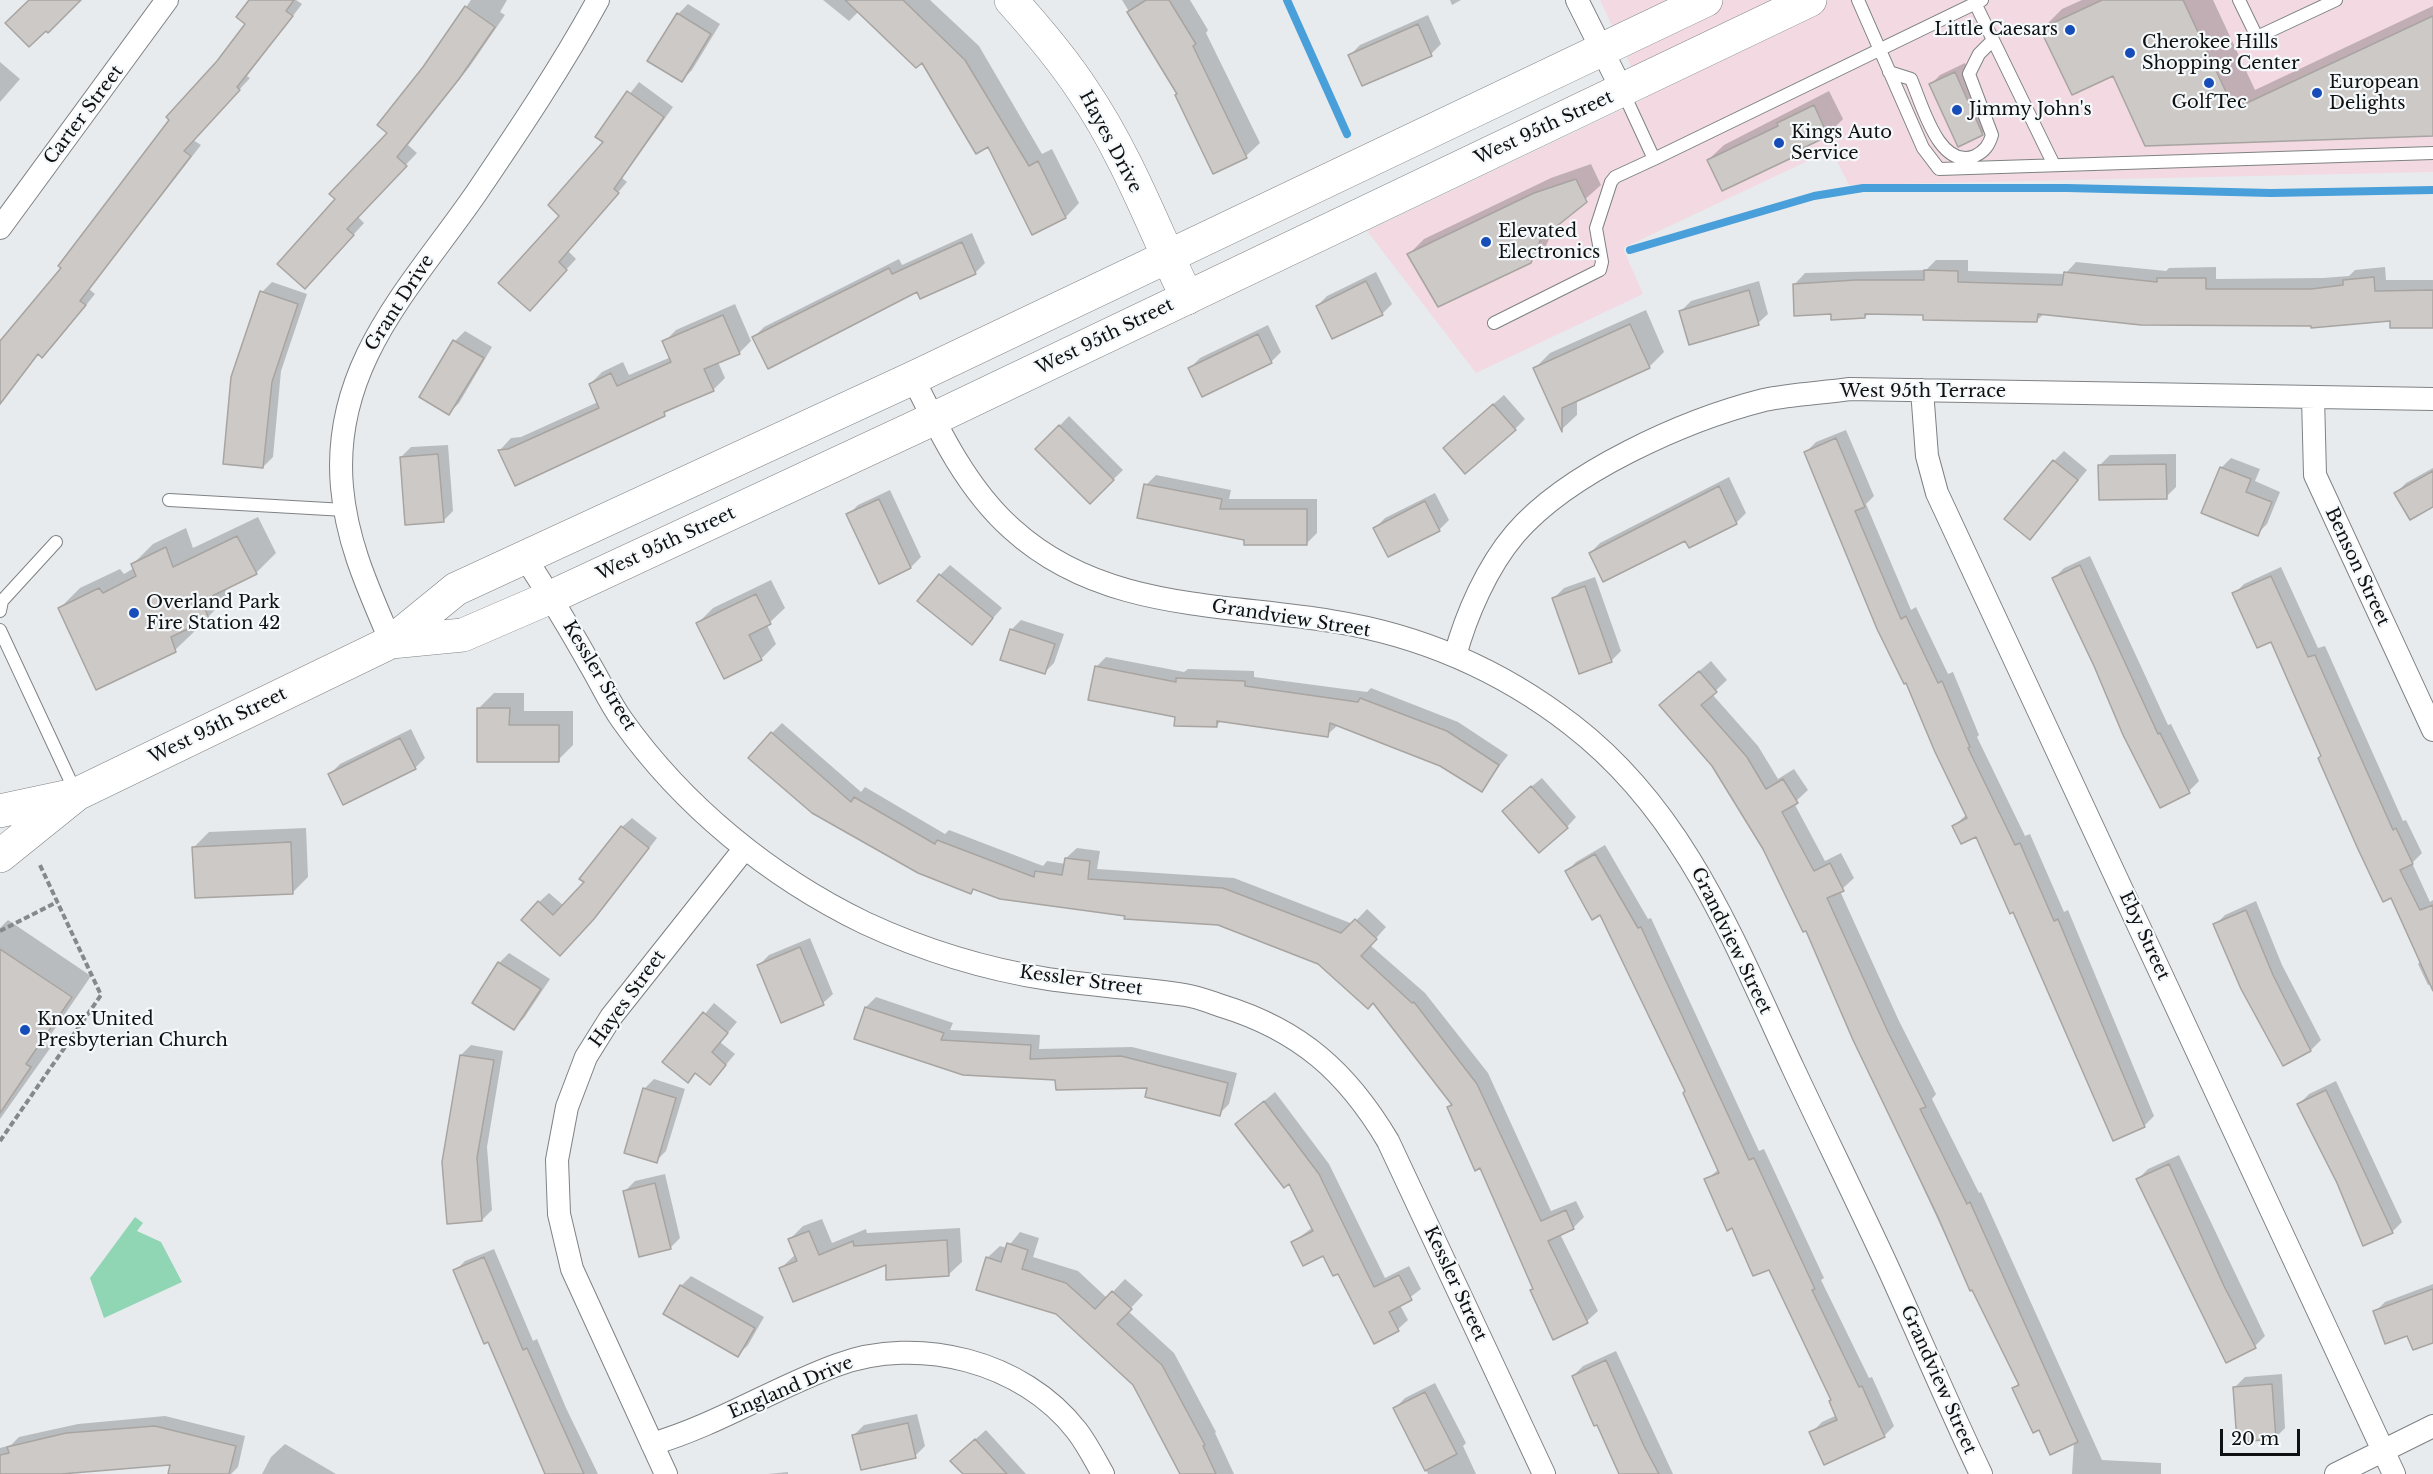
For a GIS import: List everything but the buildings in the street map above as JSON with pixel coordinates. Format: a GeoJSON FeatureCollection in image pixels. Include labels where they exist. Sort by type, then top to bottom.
{"type":"FeatureCollection","features":[{"type":"Feature","properties":{"kind":"main road","name":"Hayes Drive"},"geometry":{"type":"LineString","coordinates":[[1011,0],[1043,37],[1083,90],[1117,148],[1187,298]]}},
{"type":"Feature","properties":{"kind":"main road","name":"West 95th Street"},"geometry":{"type":"LineString","coordinates":[[0,856],[77,794],[391,642],[456,589],[526,559],[913,378],[1706,0]]}},
{"type":"Feature","properties":{"kind":"main road","name":"West 95th Street"},"geometry":{"type":"LineString","coordinates":[[391,642],[463,635],[551,597],[1623,92],[1810,0]]}},
{"type":"Feature","properties":{"kind":"main road","name":"West 95th Street"},"geometry":{"type":"LineString","coordinates":[[0,811],[77,794]]}},
{"type":"Feature","properties":{"kind":"street","name":"Carter Street"},"geometry":{"type":"LineString","coordinates":[[0,228],[167,0]]}},
{"type":"Feature","properties":{"kind":"street","name":"Grant Drive"},"geometry":{"type":"LineString","coordinates":[[391,642],[349,540],[342,486],[342,447],[347,409],[360,368],[374,338],[399,298],[477,192],[598,0]]}},
{"type":"Feature","properties":{"kind":"street"},"geometry":{"type":"LineString","coordinates":[[1577,0],[1623,92]]}},
{"type":"Feature","properties":{"kind":"street","name":"Grandview Street"},"geometry":{"type":"LineString","coordinates":[[913,378],[933,419],[979,494],[995,513],[1032,546],[1098,583],[1166,601],[1334,621],[1413,639],[1486,669],[1571,725],[1628,775],[1669,825],[1707,886],[1884,1260],[1981,1474]]}},
{"type":"Feature","properties":{"kind":"street","name":"West 95th Terrace"},"geometry":{"type":"LineString","coordinates":[[1455,656],[1465,621],[1476,598],[1514,536],[1536,512],[1603,466],[1721,412],[1767,400],[1850,389],[2433,399]]}},
{"type":"Feature","properties":{"kind":"street","name":"Eby Street"},"geometry":{"type":"LineString","coordinates":[[1922,390],[1927,456],[1937,493],[2394,1474]]}},
{"type":"Feature","properties":{"kind":"street","name":"Benson Street"},"geometry":{"type":"LineString","coordinates":[[2313,397],[2315,475],[2433,730]]}},
{"type":"Feature","properties":{"kind":"street","name":"Kessler Street"},"geometry":{"type":"LineString","coordinates":[[526,559],[551,597],[621,719],[670,778],[745,848],[784,877],[854,917],[926,948],[999,970],[1041,978],[1189,995],[1257,1017],[1299,1040],[1319,1055],[1357,1095],[1388,1141],[1544,1474]]}},
{"type":"Feature","properties":{"kind":"street","name":"Hayes Street"},"geometry":{"type":"LineString","coordinates":[[666,1474],[572,1269],[559,1214],[556,1186],[561,1133],[575,1082],[586,1057],[611,1017],[745,848]]}},
{"type":"Feature","properties":{"kind":"street","name":"England Drive"},"geometry":{"type":"LineString","coordinates":[[652,1444],[685,1434],[836,1365],[863,1357],[910,1352],[936,1354],[980,1364],[1017,1381],[1053,1407],[1076,1431],[1103,1474]]}},
{"type":"Feature","properties":{"kind":"street"},"geometry":{"type":"LineString","coordinates":[[2336,1474],[2433,1426]]}},
{"type":"Feature","properties":{"kind":"lane"},"geometry":{"type":"LineString","coordinates":[[1858,0],[1923,148],[1939,169],[2433,153]]}},
{"type":"Feature","properties":{"kind":"lane"},"geometry":{"type":"LineString","coordinates":[[2239,0],[2257,37],[2336,0]]}},
{"type":"Feature","properties":{"kind":"lane"},"geometry":{"type":"LineString","coordinates":[[1494,323],[1600,270],[1602,262],[1596,228],[1611,182],[1615,177],[1978,2],[1993,40],[2054,165]]}},
{"type":"Feature","properties":{"kind":"lane"},"geometry":{"type":"LineString","coordinates":[[1889,72],[1911,79],[1943,149],[1955,158],[1967,158],[1985,149],[1992,135],[1969,74],[1979,54],[1993,40]]}},
{"type":"Feature","properties":{"kind":"lane"},"geometry":{"type":"LineString","coordinates":[[1623,92],[1654,159]]}},
{"type":"Feature","properties":{"kind":"lane"},"geometry":{"type":"LineString","coordinates":[[169,500],[345,510]]}},
{"type":"Feature","properties":{"kind":"lane"},"geometry":{"type":"LineString","coordinates":[[0,611],[2,601],[56,542]]}},
{"type":"Feature","properties":{"kind":"lane"},"geometry":{"type":"LineString","coordinates":[[0,630],[77,794]]}},
{"type":"Feature","properties":{"kind":"path"},"geometry":{"type":"LineString","coordinates":[[0,1141],[101,995],[39,864]]}},
{"type":"Feature","properties":{"kind":"path"},"geometry":{"type":"LineString","coordinates":[[0,931],[57,902]]}},
{"type":"Feature","properties":{"kind":"shaded area"},"geometry":{"type":"Polygon","coordinates":[[[1600,0],[2433,0],[2433,172],[1849,185],[1831,150],[1623,248],[1643,294],[1476,373],[1367,231],[1646,98],[1600,0]]]}},
{"type":"Feature","properties":{"kind":"green space"},"geometry":{"type":"Polygon","coordinates":[[[135,1217],[143,1223],[137,1231],[161,1242],[182,1282],[104,1318],[90,1278],[135,1217]]]}},
{"type":"Feature","properties":{"kind":"waterway"},"geometry":{"type":"LineString","coordinates":[[1287,0],[1347,134]]}},
{"type":"Feature","properties":{"kind":"waterway"},"geometry":{"type":"LineString","coordinates":[[1630,250],[1814,196],[1863,188],[2067,188],[2271,193],[2433,190]]}},
{"type":"Feature","properties":{"kind":"place","name":"Little Caesars"},"geometry":{"type":"Point","coordinates":[2070,30]}},
{"type":"Feature","properties":{"kind":"place","name":"Cherokee Hills Shopping Center"},"geometry":{"type":"Point","coordinates":[2130,53]}},
{"type":"Feature","properties":{"kind":"place","name":"GolfTec"},"geometry":{"type":"Point","coordinates":[2209,83]}},
{"type":"Feature","properties":{"kind":"place","name":"European Delights"},"geometry":{"type":"Point","coordinates":[2317,93]}},
{"type":"Feature","properties":{"kind":"place","name":"Jimmy John's"},"geometry":{"type":"Point","coordinates":[1957,110]}},
{"type":"Feature","properties":{"kind":"place","name":"Kings Auto Service"},"geometry":{"type":"Point","coordinates":[1779,143]}},
{"type":"Feature","properties":{"kind":"place","name":"Elevated Electronics"},"geometry":{"type":"Point","coordinates":[1486,242]}},
{"type":"Feature","properties":{"kind":"place","name":"Overland Park Fire Station 42"},"geometry":{"type":"Point","coordinates":[134,613]}},
{"type":"Feature","properties":{"kind":"place","name":"Knox United Presbyterian Church"},"geometry":{"type":"Point","coordinates":[25,1030]}}]}
